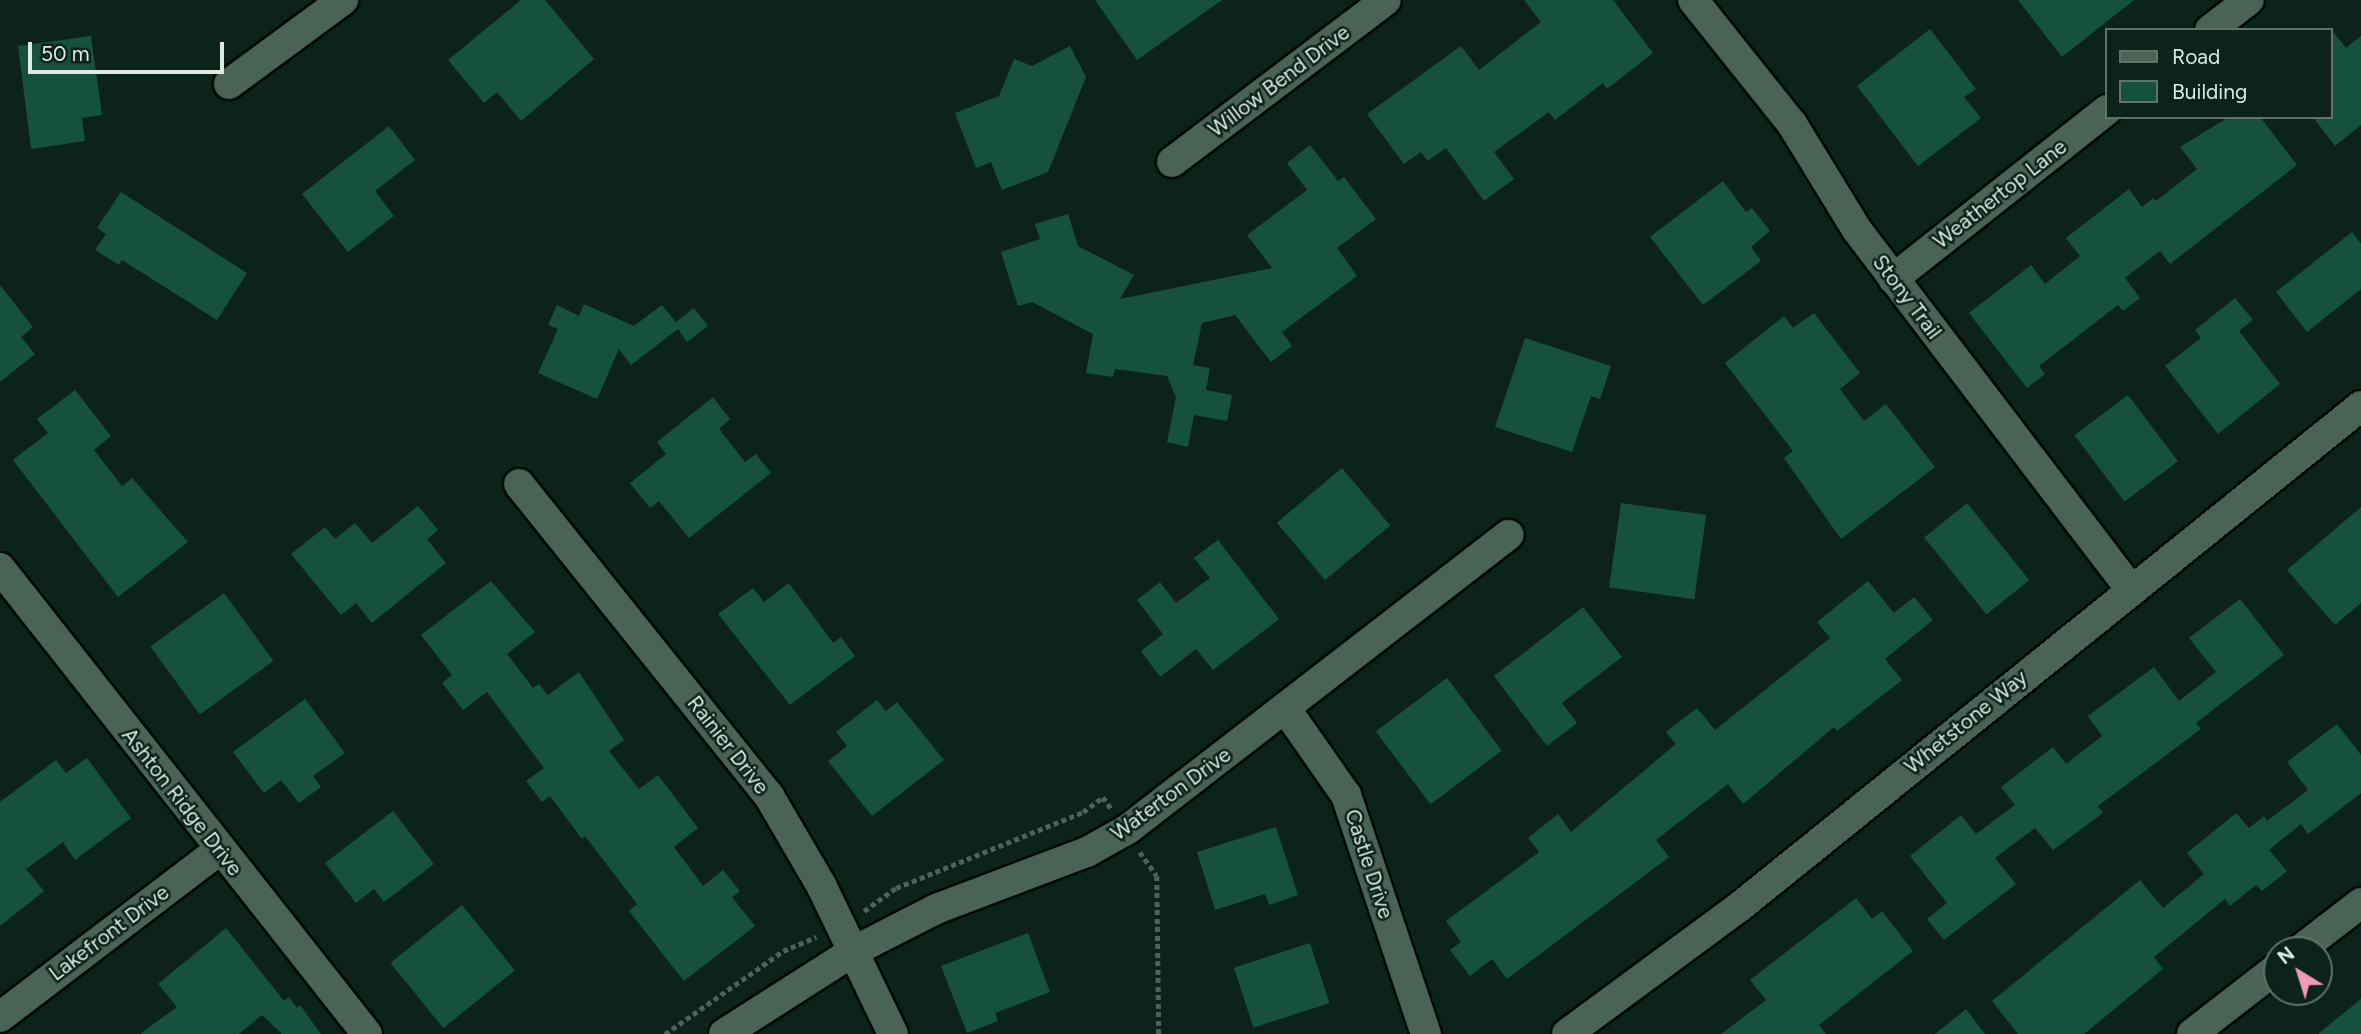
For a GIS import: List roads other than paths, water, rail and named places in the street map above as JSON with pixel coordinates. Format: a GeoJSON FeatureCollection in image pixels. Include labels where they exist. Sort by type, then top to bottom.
{"type":"FeatureCollection","features":[{"type":"Feature","properties":{"kind":"street"},"geometry":{"type":"LineString","coordinates":[[229,84],[343,0]]}},
{"type":"Feature","properties":{"kind":"street","name":"Willow Bend Drive"},"geometry":{"type":"LineString","coordinates":[[1172,162],[1386,0]]}},
{"type":"Feature","properties":{"kind":"street","name":"Stony Trail"},"geometry":{"type":"LineString","coordinates":[[1693,0],[1792,124],[1857,230],[2130,589]]}},
{"type":"Feature","properties":{"kind":"street"},"geometry":{"type":"LineString","coordinates":[[2213,28],[2249,0]]}},
{"type":"Feature","properties":{"kind":"street","name":"Weathertop Lane"},"geometry":{"type":"LineString","coordinates":[[1893,279],[2106,111]]}},
{"type":"Feature","properties":{"kind":"street","name":"Whetstone Way"},"geometry":{"type":"LineString","coordinates":[[1567,1034],[1738,908],[2130,589],[2361,406]]}},
{"type":"Feature","properties":{"kind":"street","name":"Rainier Drive"},"geometry":{"type":"LineString","coordinates":[[519,484],[769,796],[854,951],[893,1034]]}},
{"type":"Feature","properties":{"kind":"street","name":"Waterton Drive"},"geometry":{"type":"LineString","coordinates":[[724,1034],[854,951],[936,909],[1087,852],[1128,829],[1509,535]]}},
{"type":"Feature","properties":{"kind":"street","name":"Ashton Ridge Drive"},"geometry":{"type":"LineString","coordinates":[[0,568],[219,850],[367,1034]]}},
{"type":"Feature","properties":{"kind":"street","name":"Castle Drive"},"geometry":{"type":"LineString","coordinates":[[1285,708],[1346,795],[1426,1034]]}},
{"type":"Feature","properties":{"kind":"street","name":"Lakefront Drive"},"geometry":{"type":"LineString","coordinates":[[0,1017],[219,850]]}},
{"type":"Feature","properties":{"kind":"street"},"geometry":{"type":"LineString","coordinates":[[2318,936],[2361,903]]}},
{"type":"Feature","properties":{"kind":"street"},"geometry":{"type":"LineString","coordinates":[[2192,1034],[2263,979]]}}]}
